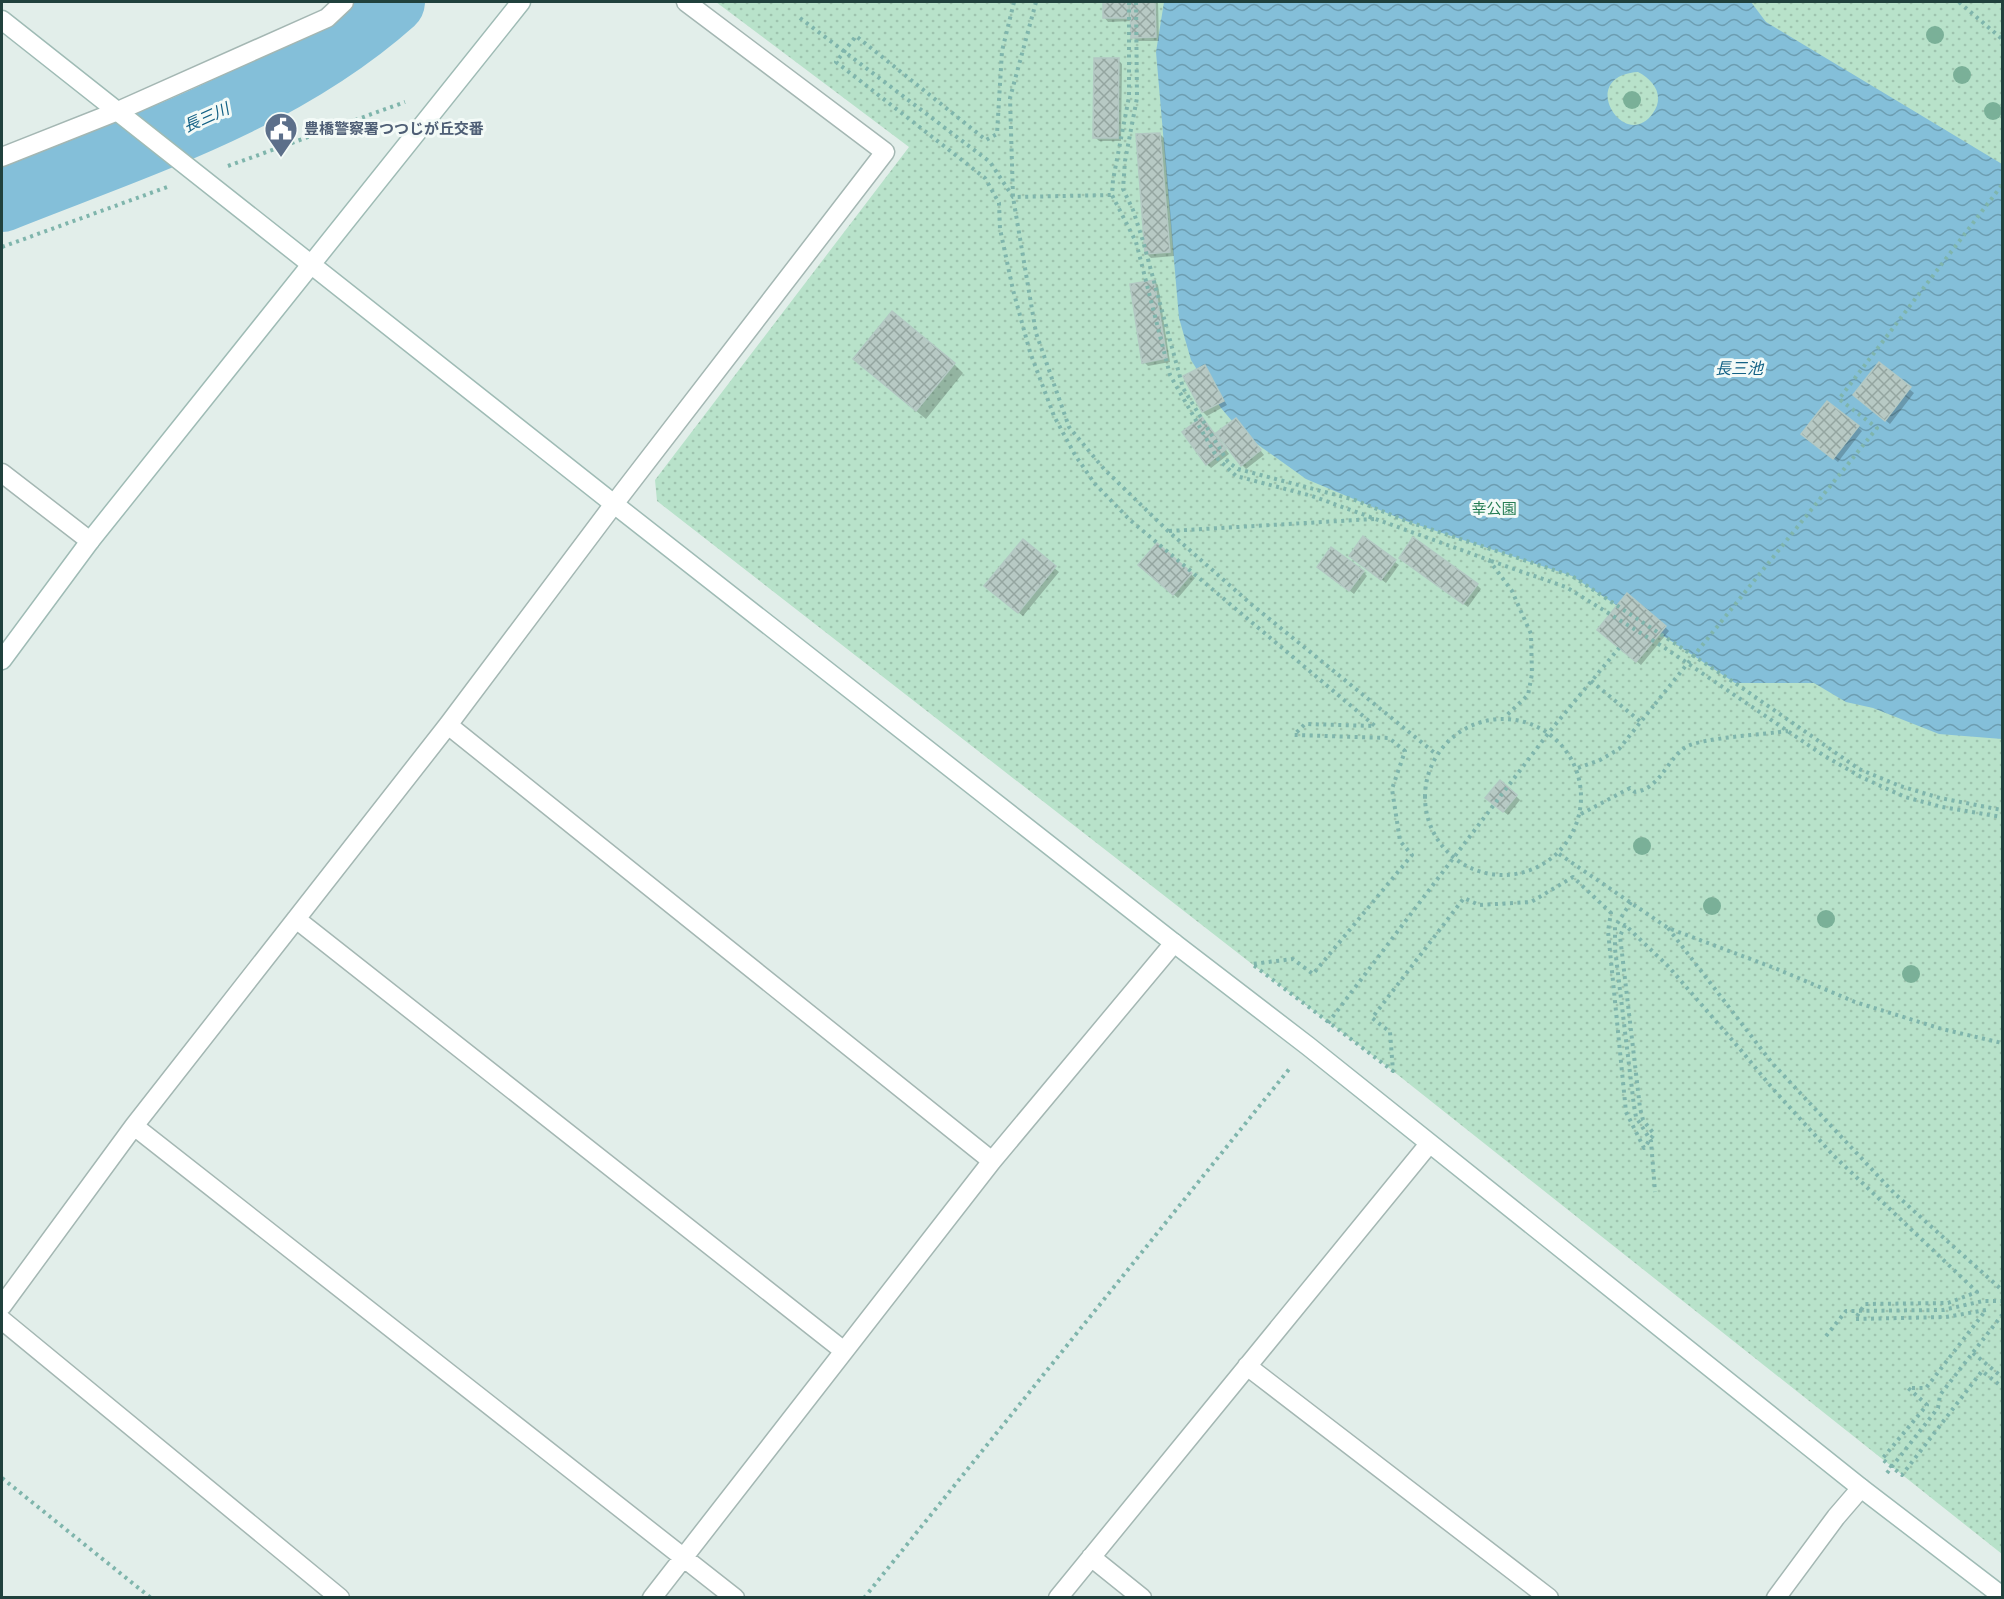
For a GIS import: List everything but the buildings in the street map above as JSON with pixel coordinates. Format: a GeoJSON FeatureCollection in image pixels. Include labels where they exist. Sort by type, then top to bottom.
{"type":"FeatureCollection","features":[{"type":"Feature","properties":{"kind":"street"},"geometry":{"type":"LineString","coordinates":[[2,158],[118,111],[327,18],[344,2]]}},
{"type":"Feature","properties":{"kind":"street"},"geometry":{"type":"LineString","coordinates":[[2,660],[90,541],[521,2]]}},
{"type":"Feature","properties":{"kind":"street"},"geometry":{"type":"LineString","coordinates":[[2,1306],[134,1126],[448,725],[614,504],[885,152],[686,2]]}},
{"type":"Feature","properties":{"kind":"street"},"geometry":{"type":"LineString","coordinates":[[2,20],[614,504],[1308,1046],[1861,1488],[2002,1596]]}},
{"type":"Feature","properties":{"kind":"street"},"geometry":{"type":"LineString","coordinates":[[2,473],[90,541]]}},
{"type":"Feature","properties":{"kind":"street"},"geometry":{"type":"LineString","coordinates":[[448,725],[992,1161]]}},
{"type":"Feature","properties":{"kind":"street"},"geometry":{"type":"LineString","coordinates":[[296,919],[844,1351]]}},
{"type":"Feature","properties":{"kind":"street"},"geometry":{"type":"LineString","coordinates":[[652,1598],[992,1161],[1174,943]]}},
{"type":"Feature","properties":{"kind":"street"},"geometry":{"type":"LineString","coordinates":[[134,1126],[735,1598]]}},
{"type":"Feature","properties":{"kind":"street"},"geometry":{"type":"LineString","coordinates":[[1058,1598],[1429,1144]]}},
{"type":"Feature","properties":{"kind":"street"},"geometry":{"type":"LineString","coordinates":[[2,1320],[340,1598]]}},
{"type":"Feature","properties":{"kind":"street"},"geometry":{"type":"LineString","coordinates":[[1247,1366],[1549,1598]]}},
{"type":"Feature","properties":{"kind":"street"},"geometry":{"type":"LineString","coordinates":[[1776,1598],[1836,1516],[1861,1488]]}},
{"type":"Feature","properties":{"kind":"street"},"geometry":{"type":"LineString","coordinates":[[1091,1557],[1142,1598]]}},
{"type":"Feature","properties":{"kind":"path"},"geometry":{"type":"LineString","coordinates":[[1014,2],[1002,51],[997,134],[986,140],[856,36],[836,62],[985,177],[999,203],[1000,229],[1029,352],[1054,416],[1075,455],[1095,484],[1130,520],[1375,726],[1305,724],[1294,735],[1389,738],[1405,751],[1392,789],[1400,841],[1412,855],[1313,974],[1293,959],[1252,964],[1393,1071],[1390,1032],[1372,1018],[1464,898],[1479,905],[1531,902],[1573,877],[1611,913],[1608,931],[1626,1112],[1644,1148],[1654,1134],[1643,1120],[1640,1108],[1620,936],[1625,925],[1668,966],[1833,1155],[1977,1292],[1948,1303],[1865,1304],[1855,1319],[1926,1319],[1986,1310],[1926,1388],[1908,1388],[1927,1405],[1882,1459],[1902,1475],[1982,1371],[2002,1388]]}},
{"type":"Feature","properties":{"kind":"path"},"geometry":{"type":"LineString","coordinates":[[1036,2],[1010,98],[1012,197],[1036,333],[1069,427],[1104,470],[1168,531],[1251,604],[1436,754]]}},
{"type":"Feature","properties":{"kind":"path"},"geometry":{"type":"LineString","coordinates":[[1129,2],[1130,97],[1112,195],[1136,242],[1170,375],[1218,459],[1236,476],[1312,496],[1566,587],[1665,648],[1823,755],[1861,777],[1905,797],[1942,807],[2002,817]]}},
{"type":"Feature","properties":{"kind":"path"},"geometry":{"type":"LineString","coordinates":[[1136,2],[1137,98],[1125,161],[1123,189],[1143,241],[1173,360],[1183,388],[1228,462],[1238,469],[1355,500],[1406,521],[1572,576],[1736,683],[1859,769],[1900,786],[1940,798],[2002,810]]}},
{"type":"Feature","properties":{"kind":"path"},"geometry":{"type":"LineString","coordinates":[[1959,2],[2002,39]]}},
{"type":"Feature","properties":{"kind":"path"},"geometry":{"type":"LineString","coordinates":[[800,18],[990,162],[1012,197]]}},
{"type":"Feature","properties":{"kind":"path"},"geometry":{"type":"LineString","coordinates":[[1578,768],[1600,760],[1618,749],[1877,428],[1839,399],[2002,185]]}},
{"type":"Feature","properties":{"kind":"path"},"geometry":{"type":"LineString","coordinates":[[1012,197],[1112,195]]}},
{"type":"Feature","properties":{"kind":"path"},"geometry":{"type":"LineString","coordinates":[[1168,531],[1376,519]]}},
{"type":"Feature","properties":{"kind":"path"},"geometry":{"type":"LineString","coordinates":[[1489,560],[1512,591],[1531,634],[1532,674],[1528,695],[1506,716],[1466,726],[1436,754],[1423,790],[1430,828],[1453,859],[1488,875],[1526,873],[1559,854],[1581,814],[1578,768],[1550,731],[1506,716]]}},
{"type":"Feature","properties":{"kind":"path"},"geometry":{"type":"LineString","coordinates":[[864,1598],[1332,1019],[1550,731],[1618,648]]}},
{"type":"Feature","properties":{"kind":"path"},"geometry":{"type":"LineString","coordinates":[[1591,681],[1641,722]]}},
{"type":"Feature","properties":{"kind":"path"},"geometry":{"type":"LineString","coordinates":[[1581,814],[1630,788],[1635,792],[1646,791],[1686,747],[1705,741],[1788,731]]}},
{"type":"Feature","properties":{"kind":"path"},"geometry":{"type":"LineString","coordinates":[[1559,854],[1668,928],[1777,969],[1855,1002],[1942,1029],[2002,1043]]}},
{"type":"Feature","properties":{"kind":"path"},"geometry":{"type":"LineString","coordinates":[[1631,902],[1615,927],[1615,949],[1634,1106],[1636,1117],[1651,1141],[1655,1192]]}},
{"type":"Feature","properties":{"kind":"path"},"geometry":{"type":"LineString","coordinates":[[1668,928],[1772,1063],[1895,1194],[2002,1290]]}},
{"type":"Feature","properties":{"kind":"path"},"geometry":{"type":"LineString","coordinates":[[1826,1336],[1845,1311],[1943,1310],[1983,1301],[2002,1301]]}},
{"type":"Feature","properties":{"kind":"path"},"geometry":{"type":"LineString","coordinates":[[1886,1475],[1938,1408],[1940,1395],[2002,1315]]}},
{"type":"Feature","properties":{"kind":"path"},"geometry":{"type":"LineString","coordinates":[[1973,1353],[2002,1377]]}},
{"type":"Feature","properties":{"kind":"path"},"geometry":{"type":"LineString","coordinates":[[2,1478],[151,1598]]}},
{"type":"Feature","properties":{"kind":"green space","name":"幸公園"},"geometry":{"type":"Polygon","coordinates":[[[716,2],[2002,2],[2002,1554],[1393,1071],[657,501],[655,480],[909,147],[716,2]]]}},
{"type":"Feature","properties":{"kind":"water","name":"長三池"},"geometry":{"type":"Polygon","coordinates":[[[1164,2],[1751,2],[1766,22],[2002,164],[2002,739],[1939,734],[1873,708],[1846,702],[1814,683],[1735,683],[1572,576],[1406,521],[1306,479],[1243,434],[1221,408],[1191,360],[1179,318],[1156,52],[1164,2]],[[1638,72],[1619,77],[1610,86],[1608,98],[1611,109],[1619,119],[1630,124],[1642,123],[1653,113],[1658,101],[1656,89],[1644,75],[1638,72]]]}},
{"type":"Feature","properties":{"kind":"waterway","name":"長三川"},"geometry":{"type":"LineString","coordinates":[[2,200],[156,140],[256,94],[304,67],[350,37],[393,2]]}},
{"type":"Feature","properties":{"kind":"place","name":"豊橋警察署つつじが丘交番"},"geometry":{"type":"Point","coordinates":[281,158]}}]}
